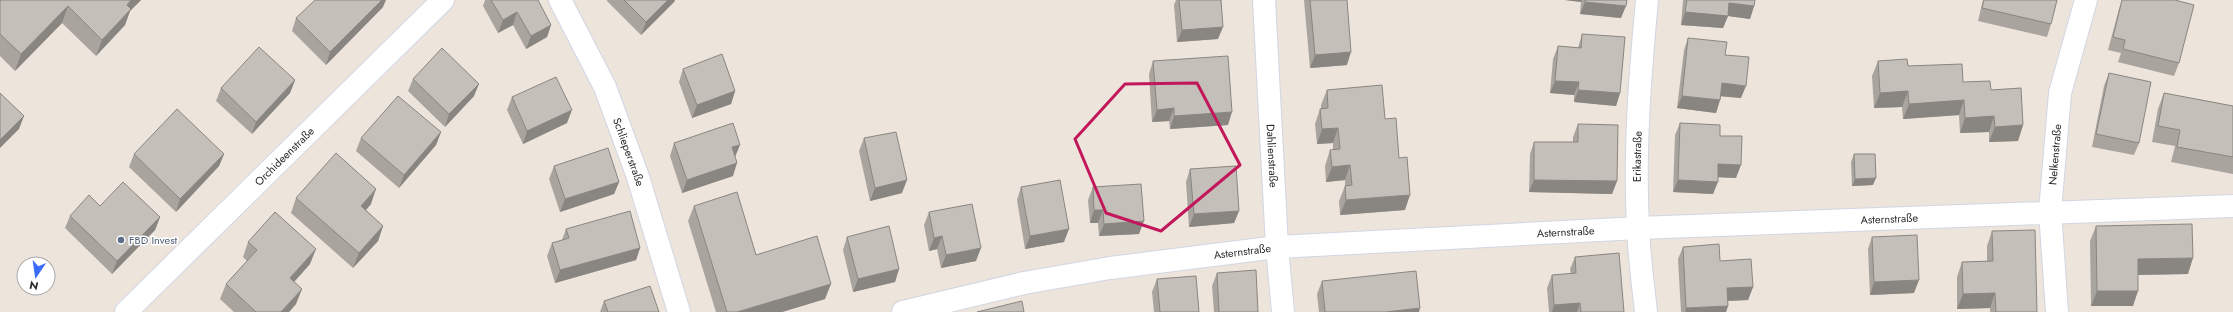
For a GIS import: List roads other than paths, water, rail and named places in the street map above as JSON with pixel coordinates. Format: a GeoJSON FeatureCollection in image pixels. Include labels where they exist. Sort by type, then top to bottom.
{"type":"FeatureCollection","features":[{"type":"Feature","properties":{"kind":"street","name":"Orchideenstraße"},"geometry":{"type":"LineString","coordinates":[[126,312],[442,0]]}},
{"type":"Feature","properties":{"kind":"street","name":"Schlieperstraße"},"geometry":{"type":"LineString","coordinates":[[560,0],[605,87],[638,177],[679,312]]}},
{"type":"Feature","properties":{"kind":"street","name":"Dahlienstraße"},"geometry":{"type":"LineString","coordinates":[[1264,0],[1277,247],[1283,312]]}},
{"type":"Feature","properties":{"kind":"street","name":"Erikastraße"},"geometry":{"type":"LineString","coordinates":[[1646,312],[1638,228],[1641,64],[1647,0]]}},
{"type":"Feature","properties":{"kind":"street","name":"Nelkenstraße"},"geometry":{"type":"LineString","coordinates":[[2057,312],[2050,211],[2060,93],[2086,0]]}},
{"type":"Feature","properties":{"kind":"street","name":"Asternstraße"},"geometry":{"type":"LineString","coordinates":[[903,312],[1024,283],[1110,268],[1277,247],[1638,228],[2050,211],[2233,206]]}},
{"type":"Feature","properties":{"kind":"place","name":"FBD Invest"},"geometry":{"type":"Point","coordinates":[121,240]}}]}
